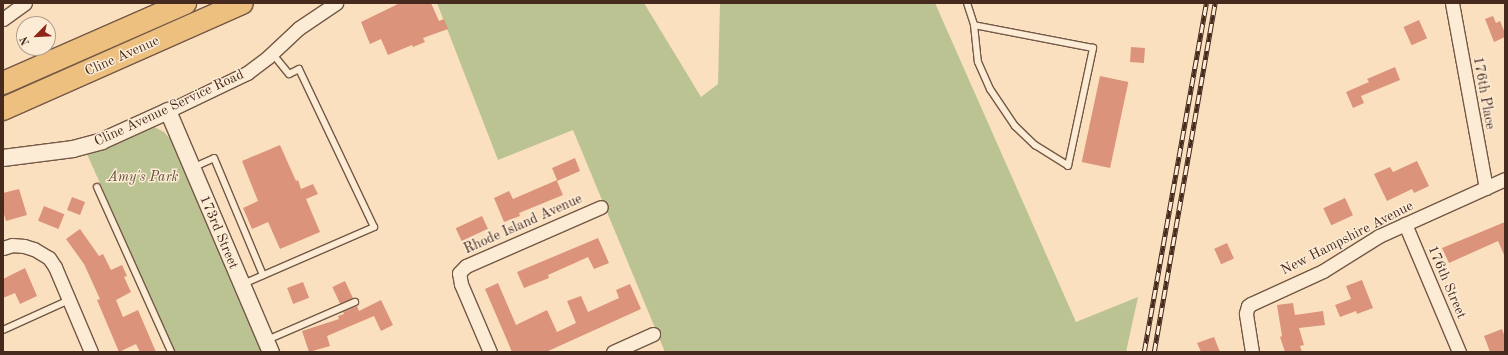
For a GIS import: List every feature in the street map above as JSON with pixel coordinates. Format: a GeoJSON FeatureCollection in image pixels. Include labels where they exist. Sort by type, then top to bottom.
{"type":"FeatureCollection","features":[{"type":"Feature","properties":{"kind":"highway","name":"Cline Avenue"},"geometry":{"type":"LineString","coordinates":[[3,83],[185,3]]}},
{"type":"Feature","properties":{"kind":"highway","name":"Cline Avenue"},"geometry":{"type":"LineString","coordinates":[[3,109],[242,3]]}},
{"type":"Feature","properties":{"kind":"street"},"geometry":{"type":"LineString","coordinates":[[3,18],[25,3]]}},
{"type":"Feature","properties":{"kind":"street","name":"Cline Avenue Service Road"},"geometry":{"type":"LineString","coordinates":[[3,158],[73,149],[102,141],[168,111],[247,73],[272,54],[299,28],[336,3]]}},
{"type":"Feature","properties":{"kind":"street","name":"176th Place"},"geometry":{"type":"LineString","coordinates":[[1452,3],[1486,188]]}},
{"type":"Feature","properties":{"kind":"street","name":"173rd Street"},"geometry":{"type":"LineString","coordinates":[[168,111],[268,346]]}},
{"type":"Feature","properties":{"kind":"street","name":"New Hampshire Avenue"},"geometry":{"type":"LineString","coordinates":[[1252,352],[1246,313],[1248,306],[1323,271],[1379,236],[1505,179]]}},
{"type":"Feature","properties":{"kind":"street","name":"Rhode Island Avenue"},"geometry":{"type":"LineString","coordinates":[[490,352],[461,284],[459,273],[466,266],[601,207]]}},
{"type":"Feature","properties":{"kind":"street","name":"176th Street"},"geometry":{"type":"LineString","coordinates":[[1405,224],[1459,352]]}},
{"type":"Feature","properties":{"kind":"street"},"geometry":{"type":"LineString","coordinates":[[3,248],[12,245],[34,248],[45,255],[52,262],[91,352]]}},
{"type":"Feature","properties":{"kind":"street"},"geometry":{"type":"LineString","coordinates":[[613,352],[653,334]]}},
{"type":"Feature","properties":{"kind":"lane"},"geometry":{"type":"LineString","coordinates":[[967,3],[974,26],[976,50],[981,72],[1004,112],[1035,145],[1068,166],[1093,48],[974,26]]}},
{"type":"Feature","properties":{"kind":"lane"},"geometry":{"type":"LineString","coordinates":[[242,284],[374,227],[299,69],[289,74],[272,54]]}},
{"type":"Feature","properties":{"kind":"lane"},"geometry":{"type":"LineString","coordinates":[[192,168],[214,158],[263,275]]}},
{"type":"Feature","properties":{"kind":"lane"},"geometry":{"type":"LineString","coordinates":[[97,187],[171,352]]}},
{"type":"Feature","properties":{"kind":"lane"},"geometry":{"type":"LineString","coordinates":[[3,330],[69,300]]}},
{"type":"Feature","properties":{"kind":"lane"},"geometry":{"type":"LineString","coordinates":[[268,346],[355,302]]}},
{"type":"Feature","properties":{"kind":"green space"},"geometry":{"type":"Polygon","coordinates":[[[437,3],[644,3],[701,97],[718,84],[720,3],[935,3],[1076,322],[1138,297],[1126,352],[665,352],[573,130],[498,160],[437,3]]]}},
{"type":"Feature","properties":{"kind":"green space","name":"Amy's Park"},"geometry":{"type":"Polygon","coordinates":[[[154,127],[164,132],[173,142],[264,352],[175,352],[87,154],[148,128],[154,127]]]}},
{"type":"Feature","properties":{"kind":"building"},"geometry":{"type":"Polygon","coordinates":[[[400,3],[431,3],[439,21],[444,19],[448,29],[423,38],[425,42],[413,47],[412,45],[388,55],[381,39],[370,44],[361,22],[400,3]]]}},
{"type":"Feature","properties":{"kind":"building"},"geometry":{"type":"Polygon","coordinates":[[[1493,16],[1496,23],[1500,21],[1505,33],[1505,37],[1494,42],[1485,19],[1493,16]]]}},
{"type":"Feature","properties":{"kind":"building"},"geometry":{"type":"Polygon","coordinates":[[[1419,20],[1427,38],[1412,45],[1403,27],[1419,20]]]}},
{"type":"Feature","properties":{"kind":"building"},"geometry":{"type":"Polygon","coordinates":[[[1131,47],[1145,48],[1144,63],[1130,62],[1131,47]]]}},
{"type":"Feature","properties":{"kind":"building"},"geometry":{"type":"Polygon","coordinates":[[[1395,67],[1400,80],[1361,96],[1364,103],[1353,108],[1346,92],[1369,82],[1367,79],[1395,67]]]}},
{"type":"Feature","properties":{"kind":"building"},"geometry":{"type":"Polygon","coordinates":[[[1100,76],[1128,82],[1110,168],[1082,162],[1100,76]]]}},
{"type":"Feature","properties":{"kind":"building"},"geometry":{"type":"Polygon","coordinates":[[[280,145],[301,189],[313,184],[318,194],[306,199],[320,232],[280,249],[268,222],[252,229],[243,208],[258,201],[242,161],[280,145]]]}},
{"type":"Feature","properties":{"kind":"building"},"geometry":{"type":"Polygon","coordinates":[[[575,158],[580,171],[557,181],[563,195],[519,213],[520,216],[504,222],[494,198],[509,191],[513,199],[557,180],[552,168],[575,158]]]}},
{"type":"Feature","properties":{"kind":"building"},"geometry":{"type":"Polygon","coordinates":[[[1417,161],[1429,186],[1414,193],[1412,189],[1387,201],[1374,174],[1390,167],[1393,172],[1417,161]]]}},
{"type":"Feature","properties":{"kind":"building"},"geometry":{"type":"Polygon","coordinates":[[[19,189],[27,215],[6,221],[3,211],[3,193],[19,189]]]}},
{"type":"Feature","properties":{"kind":"building"},"geometry":{"type":"Polygon","coordinates":[[[72,197],[85,202],[80,215],[67,210],[72,197]]]}},
{"type":"Feature","properties":{"kind":"building"},"geometry":{"type":"Polygon","coordinates":[[[1345,198],[1353,215],[1331,225],[1323,208],[1345,198]]]}},
{"type":"Feature","properties":{"kind":"building"},"geometry":{"type":"Polygon","coordinates":[[[44,206],[64,214],[58,229],[38,221],[44,206]]]}},
{"type":"Feature","properties":{"kind":"building"},"geometry":{"type":"Polygon","coordinates":[[[482,216],[488,229],[462,241],[456,228],[482,216]]]}},
{"type":"Feature","properties":{"kind":"building"},"geometry":{"type":"Polygon","coordinates":[[[1505,222],[1505,257],[1498,241],[1449,263],[1442,248],[1505,222]]]}},
{"type":"Feature","properties":{"kind":"building"},"geometry":{"type":"Polygon","coordinates":[[[80,229],[99,256],[103,254],[111,270],[122,265],[127,276],[124,277],[131,292],[116,300],[123,317],[138,310],[156,352],[140,352],[136,344],[119,352],[97,300],[100,299],[84,264],[66,239],[80,229]]]}},
{"type":"Feature","properties":{"kind":"building"},"geometry":{"type":"Polygon","coordinates":[[[598,238],[609,263],[594,269],[588,257],[548,275],[549,278],[524,288],[517,272],[598,238]]]}},
{"type":"Feature","properties":{"kind":"building"},"geometry":{"type":"Polygon","coordinates":[[[1227,243],[1234,259],[1221,264],[1214,249],[1227,243]]]}},
{"type":"Feature","properties":{"kind":"building"},"geometry":{"type":"Polygon","coordinates":[[[25,268],[37,296],[20,304],[15,293],[3,298],[3,279],[25,268]]]}},
{"type":"Feature","properties":{"kind":"building"},"geometry":{"type":"Polygon","coordinates":[[[1362,280],[1373,308],[1357,314],[1356,311],[1340,317],[1335,305],[1351,299],[1346,286],[1362,280]]]}},
{"type":"Feature","properties":{"kind":"building"},"geometry":{"type":"Polygon","coordinates":[[[345,281],[353,298],[340,304],[332,287],[345,281]]]}},
{"type":"Feature","properties":{"kind":"building"},"geometry":{"type":"Polygon","coordinates":[[[303,282],[309,298],[293,304],[287,288],[303,282]]]}},
{"type":"Feature","properties":{"kind":"building"},"geometry":{"type":"Polygon","coordinates":[[[498,283],[516,325],[547,310],[557,332],[576,323],[567,301],[581,296],[588,312],[619,298],[616,290],[630,284],[641,309],[546,352],[512,352],[485,289],[498,283]]]}},
{"type":"Feature","properties":{"kind":"building"},"geometry":{"type":"Polygon","coordinates":[[[381,300],[393,325],[381,331],[374,316],[327,336],[330,346],[309,352],[302,331],[339,319],[338,316],[344,314],[343,312],[357,306],[359,311],[381,300]]]}},
{"type":"Feature","properties":{"kind":"building"},"geometry":{"type":"Polygon","coordinates":[[[1293,303],[1295,315],[1323,311],[1325,325],[1299,328],[1304,345],[1300,346],[1302,352],[1285,352],[1280,337],[1282,336],[1277,305],[1293,303]]]}},
{"type":"Feature","properties":{"kind":"building"},"geometry":{"type":"Polygon","coordinates":[[[1502,329],[1505,337],[1505,352],[1490,352],[1484,336],[1502,329]]]}},
{"type":"Feature","properties":{"kind":"building"},"geometry":{"type":"Polygon","coordinates":[[[1214,337],[1220,352],[1201,352],[1197,343],[1214,337]]]}},
{"type":"Feature","properties":{"kind":"railway"},"geometry":{"type":"LineString","coordinates":[[1144,352],[1206,3]]}},
{"type":"Feature","properties":{"kind":"railway"},"geometry":{"type":"LineString","coordinates":[[1154,352],[1215,3]]}}]}
